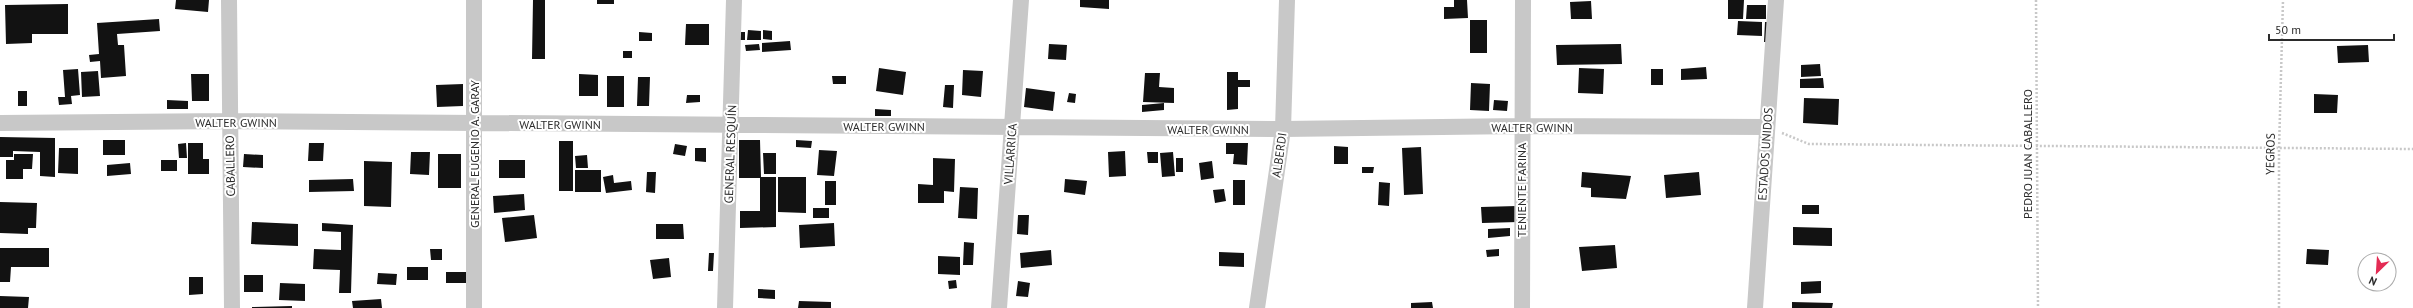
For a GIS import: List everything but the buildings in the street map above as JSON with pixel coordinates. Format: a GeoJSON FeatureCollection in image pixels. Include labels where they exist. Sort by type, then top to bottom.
{"type":"FeatureCollection","features":[{"type":"Feature","properties":{"kind":"street","name":"CABALLERO"},"geometry":{"type":"LineString","coordinates":[[229,0],[232,308]]}},
{"type":"Feature","properties":{"kind":"street","name":"GENERAL EUGENIO A. GARAY"},"geometry":{"type":"LineString","coordinates":[[474,0],[474,308]]}},
{"type":"Feature","properties":{"kind":"street","name":"GENERAL RESQUÍN"},"geometry":{"type":"LineString","coordinates":[[725,308],[734,0]]}},
{"type":"Feature","properties":{"kind":"street","name":"VILLARRICA"},"geometry":{"type":"LineString","coordinates":[[998,308],[1021,0]]}},
{"type":"Feature","properties":{"kind":"street","name":"ALBERDI"},"geometry":{"type":"LineString","coordinates":[[1257,308],[1283,129],[1287,0]]}},
{"type":"Feature","properties":{"kind":"street","name":"TENIENTE FARINA"},"geometry":{"type":"LineString","coordinates":[[1522,308],[1521,126],[1523,0]]}},
{"type":"Feature","properties":{"kind":"street","name":"ESTADOS UNIDOS"},"geometry":{"type":"LineString","coordinates":[[1755,308],[1776,0]]}},
{"type":"Feature","properties":{"kind":"street","name":"WALTER GWINN"},"geometry":{"type":"LineString","coordinates":[[0,122],[230,121],[1283,129],[1521,126],[1767,127]]}},
{"type":"Feature","properties":{"kind":"path","name":"PEDRO JUAN CABALLERO"},"geometry":{"type":"LineString","coordinates":[[2036,0],[2038,308]]}},
{"type":"Feature","properties":{"kind":"path","name":"YEGROS"},"geometry":{"type":"LineString","coordinates":[[2279,308],[2279,150],[2283,0]]}},
{"type":"Feature","properties":{"kind":"path"},"geometry":{"type":"LineString","coordinates":[[1767,127],[1810,144],[2279,150],[2413,149]]}}]}
